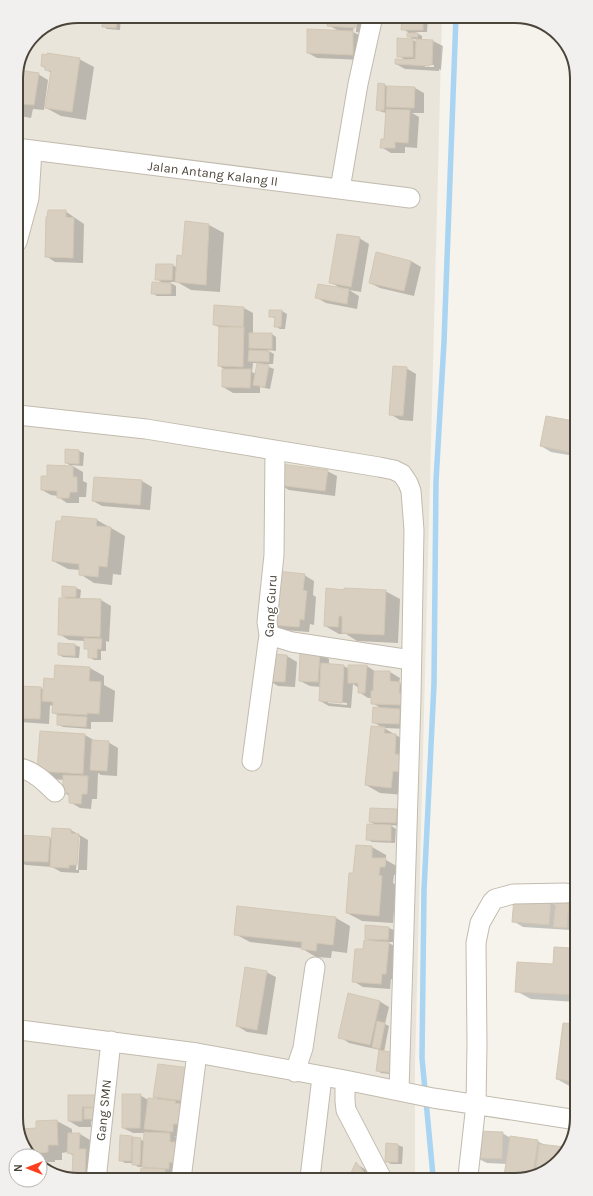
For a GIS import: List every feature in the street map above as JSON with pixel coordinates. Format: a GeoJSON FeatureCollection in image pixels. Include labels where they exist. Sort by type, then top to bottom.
{"type":"FeatureCollection","features":[{"type":"Feature","properties":{"kind":"street"},"geometry":{"type":"LineString","coordinates":[[340,189],[358,84],[372,23]]}},
{"type":"Feature","properties":{"kind":"street"},"geometry":{"type":"LineString","coordinates":[[23,220],[29,198],[24,149]]}},
{"type":"Feature","properties":{"kind":"street","name":"Jalan Antang Kalang II"},"geometry":{"type":"LineString","coordinates":[[24,149],[410,198]]}},
{"type":"Feature","properties":{"kind":"street"},"geometry":{"type":"LineString","coordinates":[[23,416],[146,429],[387,468],[402,474],[408,483],[411,491],[414,530],[402,1092]]}},
{"type":"Feature","properties":{"kind":"street","name":"Gang Guru"},"geometry":{"type":"LineString","coordinates":[[252,761],[269,635],[267,622],[274,555],[275,451]]}},
{"type":"Feature","properties":{"kind":"street"},"geometry":{"type":"LineString","coordinates":[[269,635],[292,642],[412,660]]}},
{"type":"Feature","properties":{"kind":"street"},"geometry":{"type":"LineString","coordinates":[[23,769],[44,781],[55,792]]}},
{"type":"Feature","properties":{"kind":"street"},"geometry":{"type":"LineString","coordinates":[[468,1173],[476,1104],[476,943],[480,923],[495,899],[513,894],[566,893]]}},
{"type":"Feature","properties":{"kind":"street"},"geometry":{"type":"LineString","coordinates":[[295,1072],[303,1048],[314,967]]}},
{"type":"Feature","properties":{"kind":"street"},"geometry":{"type":"LineString","coordinates":[[23,1030],[196,1053],[345,1080],[432,1098],[570,1119]]}},
{"type":"Feature","properties":{"kind":"street","name":"Gang SMN"},"geometry":{"type":"LineString","coordinates":[[97,1173],[110,1041]]}},
{"type":"Feature","properties":{"kind":"street"},"geometry":{"type":"LineString","coordinates":[[181,1173],[196,1053]]}},
{"type":"Feature","properties":{"kind":"street"},"geometry":{"type":"LineString","coordinates":[[311,1173],[322,1077]]}},
{"type":"Feature","properties":{"kind":"street"},"geometry":{"type":"LineString","coordinates":[[345,1080],[346,1110],[379,1173]]}},
{"type":"Feature","properties":{"kind":"shaded area"},"geometry":{"type":"Polygon","coordinates":[[[442,23],[415,1064],[415,1173],[74,1173],[48,1165],[48,1148],[31,1148],[30,1146],[24,1129],[23,1118],[23,74],[25,64],[32,47],[39,39],[47,32],[67,24],[442,23]]]}},
{"type":"Feature","properties":{"kind":"building"},"geometry":{"type":"Polygon","coordinates":[[[102,23],[116,23],[116,28],[102,27],[102,23]]]}},
{"type":"Feature","properties":{"kind":"building"},"geometry":{"type":"Polygon","coordinates":[[[327,23],[355,23],[355,28],[327,26],[327,23]]]}},
{"type":"Feature","properties":{"kind":"building"},"geometry":{"type":"Polygon","coordinates":[[[402,23],[423,23],[423,30],[401,30],[402,23]]]}},
{"type":"Feature","properties":{"kind":"building"},"geometry":{"type":"Polygon","coordinates":[[[307,29],[353,31],[353,55],[307,53],[307,29]]]}},
{"type":"Feature","properties":{"kind":"building"},"geometry":{"type":"Polygon","coordinates":[[[407,33],[418,33],[418,37],[407,37],[407,33]]]}},
{"type":"Feature","properties":{"kind":"building"},"geometry":{"type":"Polygon","coordinates":[[[397,38],[413,39],[413,57],[397,57],[397,38]]]}},
{"type":"Feature","properties":{"kind":"building"},"geometry":{"type":"Polygon","coordinates":[[[416,39],[433,40],[432,65],[395,64],[395,59],[415,60],[416,39]]]}},
{"type":"Feature","properties":{"kind":"building"},"geometry":{"type":"Polygon","coordinates":[[[47,53],[80,58],[72,112],[45,108],[51,71],[45,70],[45,67],[41,66],[42,54],[47,55],[47,53]]]}},
{"type":"Feature","properties":{"kind":"building"},"geometry":{"type":"Polygon","coordinates":[[[24,71],[39,73],[34,105],[23,104],[24,71]]]}},
{"type":"Feature","properties":{"kind":"building"},"geometry":{"type":"Polygon","coordinates":[[[378,83],[385,84],[384,111],[376,110],[378,83]]]}},
{"type":"Feature","properties":{"kind":"building"},"geometry":{"type":"Polygon","coordinates":[[[387,86],[415,87],[414,108],[386,107],[387,86]]]}},
{"type":"Feature","properties":{"kind":"building"},"geometry":{"type":"Polygon","coordinates":[[[386,109],[410,110],[408,143],[395,142],[395,148],[380,148],[381,139],[384,139],[386,109]]]}},
{"type":"Feature","properties":{"kind":"building"},"geometry":{"type":"Polygon","coordinates":[[[48,210],[66,210],[66,217],[74,218],[73,258],[45,257],[46,217],[48,210]]]}},
{"type":"Feature","properties":{"kind":"building"},"geometry":{"type":"Polygon","coordinates":[[[185,221],[209,224],[206,285],[175,282],[177,255],[182,256],[185,221]]]}},
{"type":"Feature","properties":{"kind":"building"},"geometry":{"type":"Polygon","coordinates":[[[337,234],[360,237],[351,287],[329,283],[337,234]]]}},
{"type":"Feature","properties":{"kind":"building"},"geometry":{"type":"Polygon","coordinates":[[[376,252],[411,261],[404,291],[369,283],[376,252]]]}},
{"type":"Feature","properties":{"kind":"building"},"geometry":{"type":"Polygon","coordinates":[[[156,264],[173,264],[172,280],[155,280],[156,264]]]}},
{"type":"Feature","properties":{"kind":"building"},"geometry":{"type":"Polygon","coordinates":[[[152,282],[171,283],[171,294],[151,294],[152,282]]]}},
{"type":"Feature","properties":{"kind":"building"},"geometry":{"type":"Polygon","coordinates":[[[318,284],[349,289],[347,304],[315,298],[318,284]]]}},
{"type":"Feature","properties":{"kind":"building"},"geometry":{"type":"Polygon","coordinates":[[[214,305],[244,307],[243,327],[213,325],[214,305]]]}},
{"type":"Feature","properties":{"kind":"building"},"geometry":{"type":"Polygon","coordinates":[[[269,310],[282,310],[281,327],[274,327],[275,317],[269,317],[269,310]]]}},
{"type":"Feature","properties":{"kind":"building"},"geometry":{"type":"Polygon","coordinates":[[[219,327],[244,327],[243,367],[218,366],[219,327]]]}},
{"type":"Feature","properties":{"kind":"building"},"geometry":{"type":"Polygon","coordinates":[[[249,333],[272,333],[272,349],[249,348],[249,333]]]}},
{"type":"Feature","properties":{"kind":"building"},"geometry":{"type":"Polygon","coordinates":[[[249,350],[269,351],[269,362],[248,361],[249,350]]]}},
{"type":"Feature","properties":{"kind":"building"},"geometry":{"type":"Polygon","coordinates":[[[257,363],[269,365],[265,387],[253,385],[257,363]]]}},
{"type":"Feature","properties":{"kind":"building"},"geometry":{"type":"Polygon","coordinates":[[[393,366],[407,367],[403,416],[389,415],[393,366]]]}},
{"type":"Feature","properties":{"kind":"building"},"geometry":{"type":"Polygon","coordinates":[[[222,369],[251,369],[250,388],[222,387],[222,369]]]}},
{"type":"Feature","properties":{"kind":"building"},"geometry":{"type":"Polygon","coordinates":[[[546,416],[570,420],[570,452],[540,446],[546,416]]]}},
{"type":"Feature","properties":{"kind":"building"},"geometry":{"type":"Polygon","coordinates":[[[65,449],[79,450],[79,464],[65,463],[65,449]]]}},
{"type":"Feature","properties":{"kind":"building"},"geometry":{"type":"Polygon","coordinates":[[[281,464],[328,470],[325,491],[278,485],[281,464]]]}},
{"type":"Feature","properties":{"kind":"building"},"geometry":{"type":"Polygon","coordinates":[[[47,465],[73,466],[73,477],[77,477],[77,492],[70,492],[69,498],[57,498],[57,491],[41,490],[41,476],[47,476],[47,465]]]}},
{"type":"Feature","properties":{"kind":"building"},"geometry":{"type":"Polygon","coordinates":[[[94,477],[142,480],[140,505],[92,501],[94,477]]]}},
{"type":"Feature","properties":{"kind":"building"},"geometry":{"type":"Polygon","coordinates":[[[62,516],[97,519],[96,526],[111,527],[107,567],[99,566],[98,577],[79,575],[79,564],[52,561],[56,521],[61,521],[62,516]]]}},
{"type":"Feature","properties":{"kind":"building"},"geometry":{"type":"Polygon","coordinates":[[[277,571],[305,574],[303,590],[307,591],[304,620],[300,619],[299,627],[272,625],[277,571]]]}},
{"type":"Feature","properties":{"kind":"building"},"geometry":{"type":"Polygon","coordinates":[[[62,586],[76,587],[76,597],[62,597],[62,586]]]}},
{"type":"Feature","properties":{"kind":"building"},"geometry":{"type":"Polygon","coordinates":[[[326,588],[344,590],[344,588],[386,590],[384,635],[342,633],[342,616],[339,616],[338,627],[324,626],[326,588]]]}},
{"type":"Feature","properties":{"kind":"building"},"geometry":{"type":"Polygon","coordinates":[[[59,598],[101,599],[100,637],[58,635],[59,598]]]}},
{"type":"Feature","properties":{"kind":"building"},"geometry":{"type":"Polygon","coordinates":[[[84,638],[102,639],[101,649],[97,649],[97,658],[88,658],[88,649],[84,649],[84,638]]]}},
{"type":"Feature","properties":{"kind":"building"},"geometry":{"type":"Polygon","coordinates":[[[58,643],[75,644],[75,656],[58,655],[58,643]]]}},
{"type":"Feature","properties":{"kind":"building"},"geometry":{"type":"Polygon","coordinates":[[[300,652],[320,653],[318,682],[299,681],[300,652]]]}},
{"type":"Feature","properties":{"kind":"building"},"geometry":{"type":"Polygon","coordinates":[[[270,654],[287,655],[285,682],[267,681],[270,654]]]}},
{"type":"Feature","properties":{"kind":"building"},"geometry":{"type":"Polygon","coordinates":[[[321,663],[344,665],[342,703],[319,701],[321,663]]]}},
{"type":"Feature","properties":{"kind":"building"},"geometry":{"type":"Polygon","coordinates":[[[55,665],[90,667],[89,681],[101,682],[99,714],[87,713],[87,715],[52,713],[53,702],[42,701],[44,678],[54,679],[55,665]]]}},
{"type":"Feature","properties":{"kind":"building"},"geometry":{"type":"Polygon","coordinates":[[[348,665],[367,665],[365,693],[358,693],[358,683],[348,683],[348,665]]]}},
{"type":"Feature","properties":{"kind":"building"},"geometry":{"type":"Polygon","coordinates":[[[374,671],[390,671],[390,681],[400,682],[399,693],[403,693],[402,705],[371,704],[374,671]]]}},
{"type":"Feature","properties":{"kind":"building"},"geometry":{"type":"Polygon","coordinates":[[[23,686],[41,687],[40,719],[23,718],[23,686]]]}},
{"type":"Feature","properties":{"kind":"building"},"geometry":{"type":"Polygon","coordinates":[[[373,707],[400,709],[399,724],[372,723],[373,707]]]}},
{"type":"Feature","properties":{"kind":"building"},"geometry":{"type":"Polygon","coordinates":[[[57,715],[87,717],[86,727],[57,725],[57,715]]]}},
{"type":"Feature","properties":{"kind":"building"},"geometry":{"type":"Polygon","coordinates":[[[371,726],[385,727],[384,733],[396,734],[395,754],[403,755],[401,772],[393,771],[391,788],[365,785],[371,726]]]}},
{"type":"Feature","properties":{"kind":"building"},"geometry":{"type":"Polygon","coordinates":[[[40,731],[85,734],[83,774],[37,771],[40,731]]]}},
{"type":"Feature","properties":{"kind":"building"},"geometry":{"type":"Polygon","coordinates":[[[92,740],[109,741],[107,771],[90,770],[92,740]]]}},
{"type":"Feature","properties":{"kind":"building"},"geometry":{"type":"Polygon","coordinates":[[[63,775],[88,776],[87,794],[82,794],[81,804],[69,803],[69,793],[63,793],[63,775]]]}},
{"type":"Feature","properties":{"kind":"building"},"geometry":{"type":"Polygon","coordinates":[[[370,808],[397,809],[396,823],[369,822],[370,808]]]}},
{"type":"Feature","properties":{"kind":"building"},"geometry":{"type":"Polygon","coordinates":[[[367,824],[391,825],[391,841],[366,840],[367,824]]]}},
{"type":"Feature","properties":{"kind":"building"},"geometry":{"type":"Polygon","coordinates":[[[52,828],[71,829],[71,833],[79,834],[77,865],[69,865],[69,868],[50,867],[52,828]]]}},
{"type":"Feature","properties":{"kind":"building"},"geometry":{"type":"Polygon","coordinates":[[[23,835],[50,837],[48,862],[23,861],[23,835]]]}},
{"type":"Feature","properties":{"kind":"building"},"geometry":{"type":"Polygon","coordinates":[[[356,845],[372,846],[372,858],[386,858],[385,867],[380,867],[379,875],[382,876],[379,916],[346,913],[349,873],[353,873],[356,845]]]}},
{"type":"Feature","properties":{"kind":"building"},"geometry":{"type":"Polygon","coordinates":[[[514,898],[551,901],[549,925],[512,922],[514,898]]]}},
{"type":"Feature","properties":{"kind":"building"},"geometry":{"type":"Polygon","coordinates":[[[556,902],[569,903],[567,928],[553,927],[556,902]]]}},
{"type":"Feature","properties":{"kind":"building"},"geometry":{"type":"Polygon","coordinates":[[[237,906],[336,917],[333,945],[317,943],[316,951],[301,949],[302,942],[234,935],[237,906]]]}},
{"type":"Feature","properties":{"kind":"building"},"geometry":{"type":"Polygon","coordinates":[[[365,925],[389,927],[388,940],[365,939],[365,925]]]}},
{"type":"Feature","properties":{"kind":"building"},"geometry":{"type":"Polygon","coordinates":[[[364,940],[389,942],[386,974],[382,974],[381,984],[352,982],[355,949],[363,949],[364,940]]]}},
{"type":"Feature","properties":{"kind":"building"},"geometry":{"type":"Polygon","coordinates":[[[554,947],[570,948],[570,995],[515,992],[517,962],[553,964],[554,947]]]}},
{"type":"Feature","properties":{"kind":"building"},"geometry":{"type":"Polygon","coordinates":[[[245,967],[267,971],[257,1030],[236,1026],[245,967]]]}},
{"type":"Feature","properties":{"kind":"building"},"geometry":{"type":"Polygon","coordinates":[[[348,993],[380,1001],[370,1045],[338,1038],[348,993]]]}},
{"type":"Feature","properties":{"kind":"building"},"geometry":{"type":"Polygon","coordinates":[[[377,1021],[385,1023],[380,1049],[372,1047],[377,1021]]]}},
{"type":"Feature","properties":{"kind":"building"},"geometry":{"type":"Polygon","coordinates":[[[563,1023],[570,1024],[570,1081],[556,1079],[563,1023]]]}},
{"type":"Feature","properties":{"kind":"building"},"geometry":{"type":"Polygon","coordinates":[[[379,1050],[396,1053],[394,1073],[376,1071],[379,1050]]]}},
{"type":"Feature","properties":{"kind":"building"},"geometry":{"type":"Polygon","coordinates":[[[158,1064],[190,1068],[185,1101],[153,1097],[158,1064]]]}},
{"type":"Feature","properties":{"kind":"building"},"geometry":{"type":"Polygon","coordinates":[[[122,1094],[141,1094],[140,1128],[122,1128],[122,1094]]]}},
{"type":"Feature","properties":{"kind":"building"},"geometry":{"type":"Polygon","coordinates":[[[68,1095],[95,1095],[95,1107],[82,1107],[82,1121],[68,1121],[68,1095]]]}},
{"type":"Feature","properties":{"kind":"building"},"geometry":{"type":"Polygon","coordinates":[[[148,1098],[176,1101],[175,1103],[183,1104],[181,1124],[173,1124],[173,1132],[144,1129],[148,1098]]]}},
{"type":"Feature","properties":{"kind":"building"},"geometry":{"type":"Polygon","coordinates":[[[84,1108],[94,1108],[94,1119],[84,1119],[84,1108]]]}},
{"type":"Feature","properties":{"kind":"building"},"geometry":{"type":"Polygon","coordinates":[[[57,1120],[58,1145],[48,1145],[48,1148],[31,1148],[24,1129],[36,1128],[36,1121],[57,1120]]]}},
{"type":"Feature","properties":{"kind":"building"},"geometry":{"type":"Polygon","coordinates":[[[477,1131],[503,1132],[502,1159],[476,1158],[477,1131]]]}},
{"type":"Feature","properties":{"kind":"building"},"geometry":{"type":"Polygon","coordinates":[[[144,1132],[170,1133],[170,1142],[178,1142],[177,1163],[169,1162],[169,1169],[142,1167],[144,1132]]]}},
{"type":"Feature","properties":{"kind":"building"},"geometry":{"type":"Polygon","coordinates":[[[68,1133],[80,1133],[79,1149],[86,1149],[85,1173],[72,1173],[73,1154],[67,1153],[68,1133]]]}},
{"type":"Feature","properties":{"kind":"building"},"geometry":{"type":"Polygon","coordinates":[[[120,1135],[132,1136],[131,1161],[119,1161],[120,1135]]]}},
{"type":"Feature","properties":{"kind":"building"},"geometry":{"type":"Polygon","coordinates":[[[510,1136],[538,1140],[534,1170],[526,1172],[504,1173],[510,1136]]]}},
{"type":"Feature","properties":{"kind":"building"},"geometry":{"type":"Polygon","coordinates":[[[133,1137],[141,1138],[140,1165],[132,1165],[133,1137]]]}},
{"type":"Feature","properties":{"kind":"building"},"geometry":{"type":"Polygon","coordinates":[[[386,1143],[398,1144],[398,1162],[385,1162],[386,1143]]]}},
{"type":"Feature","properties":{"kind":"building"},"geometry":{"type":"Polygon","coordinates":[[[539,1144],[562,1147],[549,1162],[536,1169],[539,1144]]]}},
{"type":"Feature","properties":{"kind":"building"},"geometry":{"type":"Polygon","coordinates":[[[356,1162],[365,1173],[351,1173],[356,1162]]]}},
{"type":"Feature","properties":{"kind":"building"},"geometry":{"type":"Polygon","coordinates":[[[141,1168],[165,1169],[165,1173],[141,1173],[141,1168]]]}},
{"type":"Feature","properties":{"kind":"waterway"},"geometry":{"type":"LineString","coordinates":[[433,1173],[422,1058],[424,890],[434,684],[436,481],[444,342],[456,23]]}}]}
